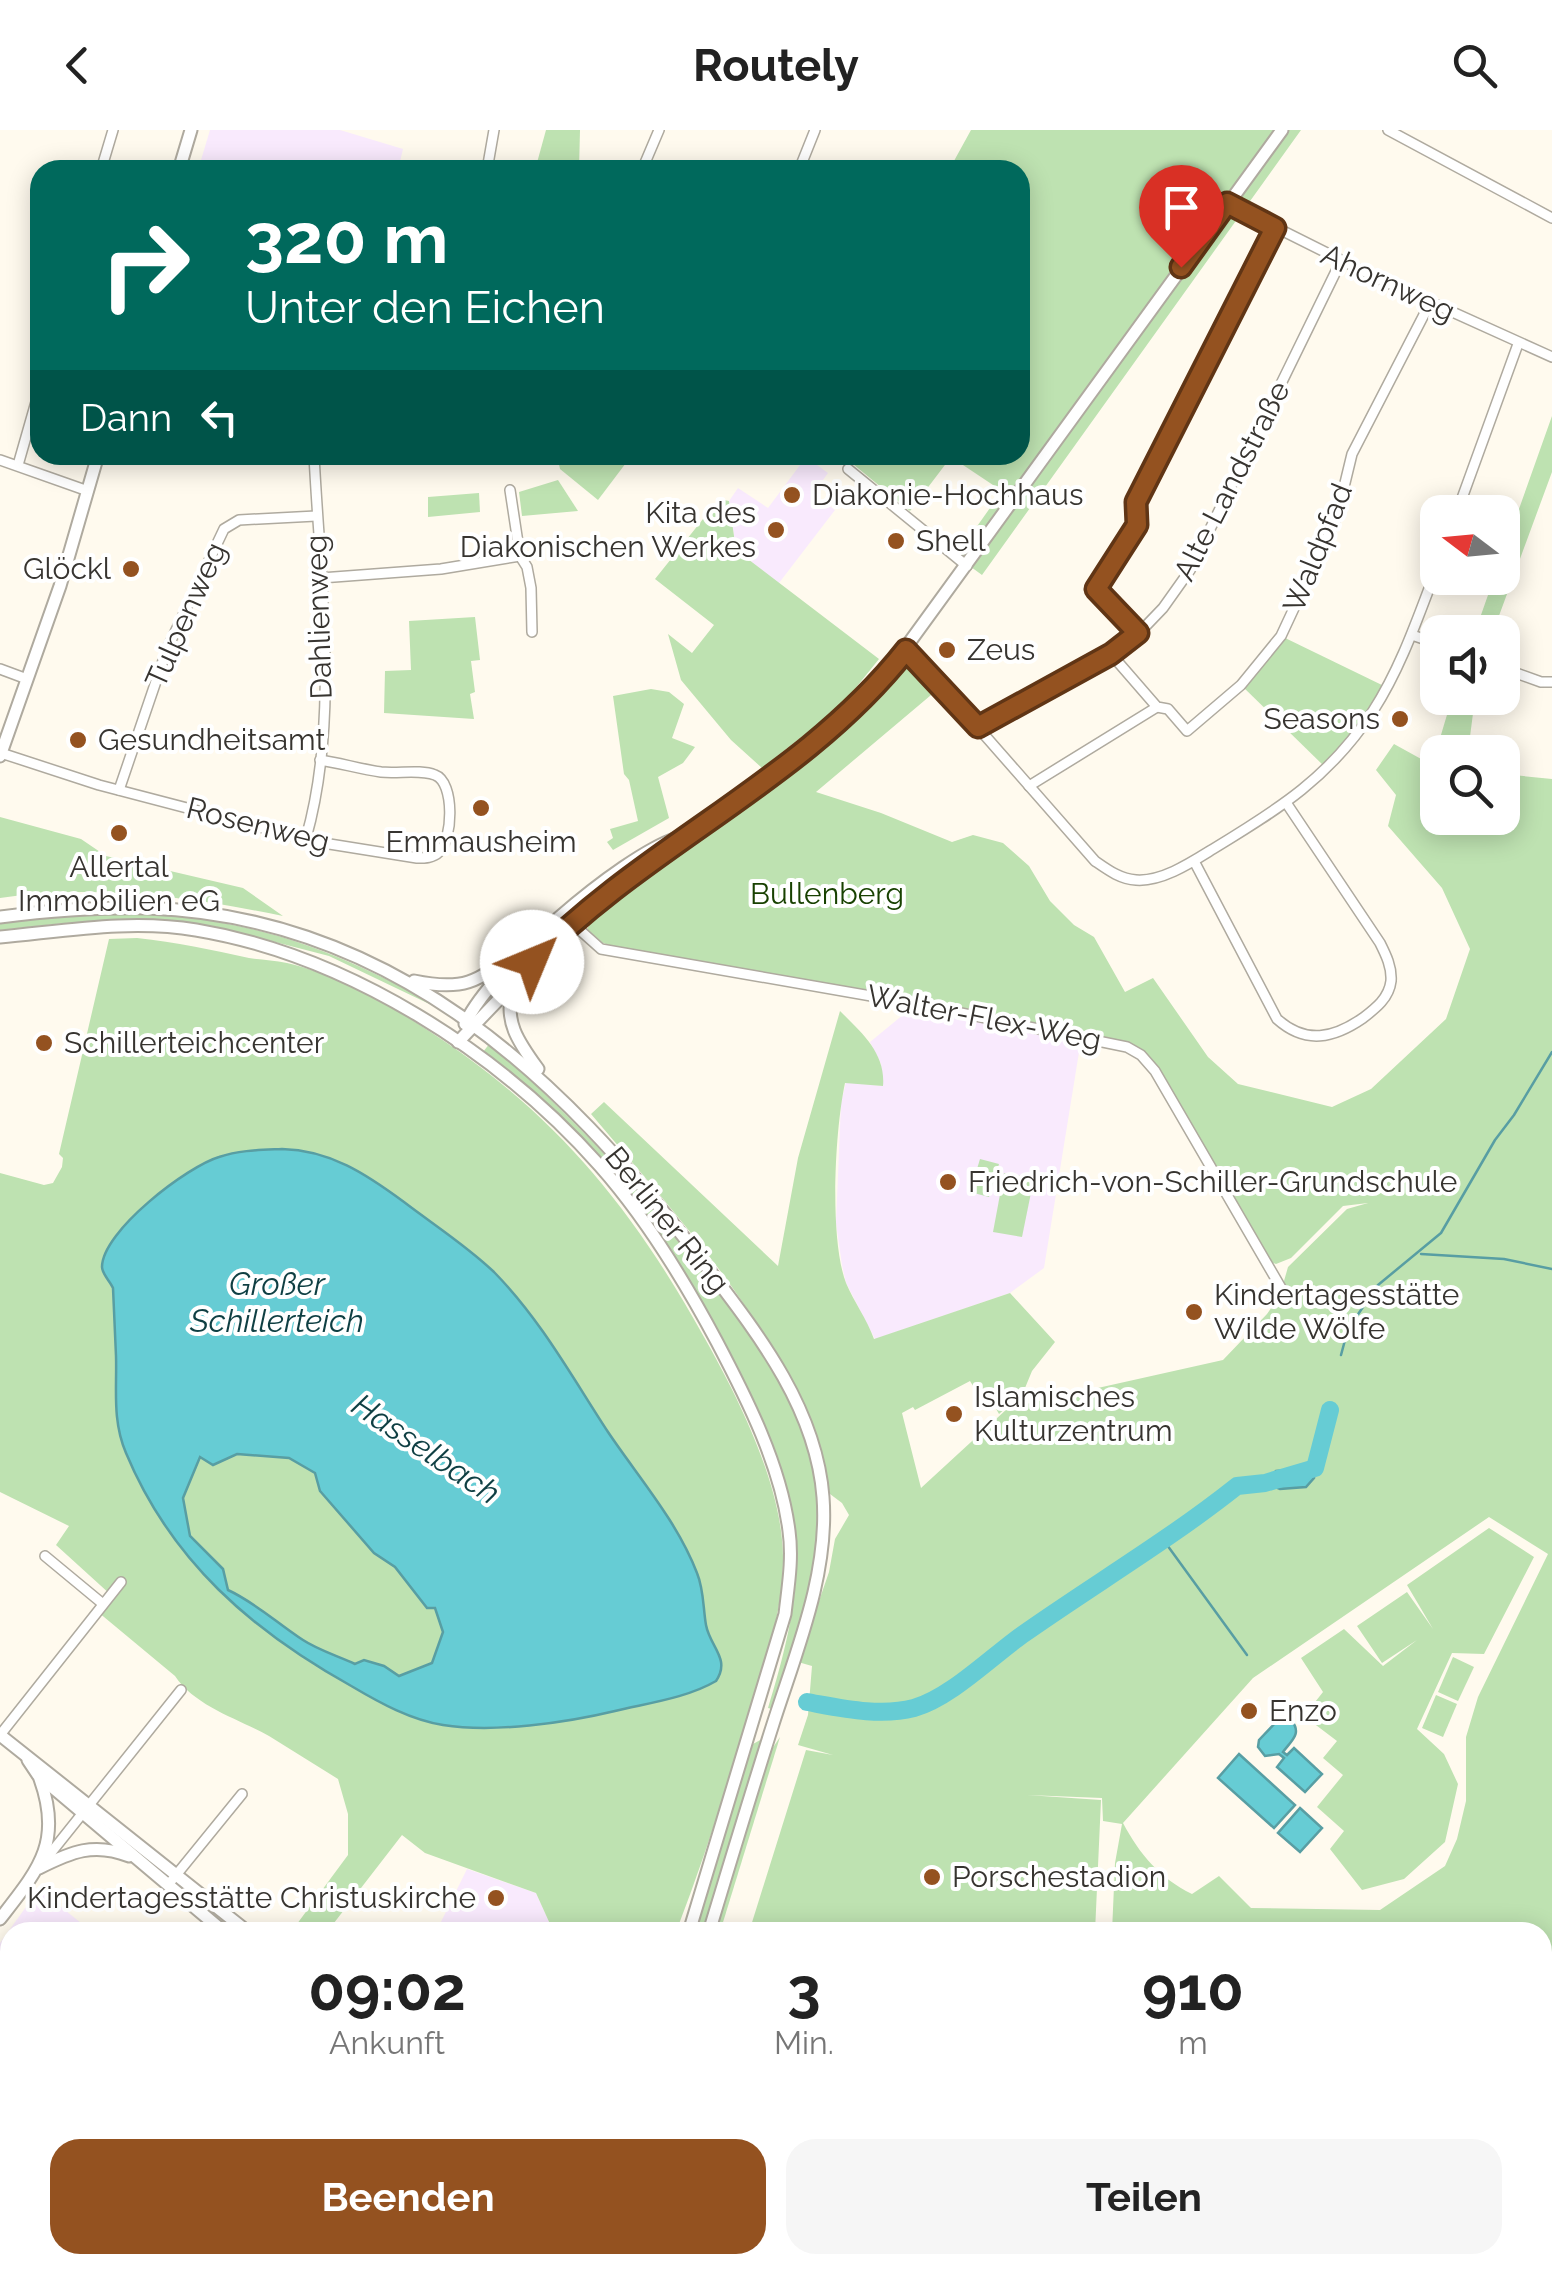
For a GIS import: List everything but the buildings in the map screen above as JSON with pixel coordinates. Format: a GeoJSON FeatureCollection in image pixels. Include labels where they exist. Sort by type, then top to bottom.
{"type":"FeatureCollection","features":[{"type":"Feature","properties":{"kind":"main road"},"geometry":{"type":"LineString","coordinates":[[181,160],[190,130]]}},
{"type":"Feature","properties":{"kind":"main road"},"geometry":{"type":"LineString","coordinates":[[458,1042],[471,1022],[618,869],[728,810],[814,745],[856,707],[906,650],[1282,130]]}},
{"type":"Feature","properties":{"kind":"main road"},"geometry":{"type":"LineString","coordinates":[[0,754],[60,586],[95,465]]}},
{"type":"Feature","properties":{"kind":"main road","name":"Berliner Ring"},"geometry":{"type":"LineString","coordinates":[[0,916],[104,908],[207,914],[261,924],[317,942],[402,978],[471,1022],[549,1085],[653,1196],[750,1324],[798,1405],[820,1474],[824,1527],[814,1592],[711,1922]]}},
{"type":"Feature","properties":{"kind":"main road"},"geometry":{"type":"LineString","coordinates":[[402,978],[458,986],[493,971],[512,954],[567,920]]}},
{"type":"Feature","properties":{"kind":"main road","name":"Berliner Ring"},"geometry":{"type":"LineString","coordinates":[[0,937],[82,928],[140,926],[197,930],[327,970],[406,1008],[458,1042],[548,1114],[600,1166],[638,1215],[681,1279],[728,1362],[778,1484],[789,1530],[785,1614],[692,1922]]}},
{"type":"Feature","properties":{"kind":"main road"},"geometry":{"type":"LineString","coordinates":[[471,1022],[477,1002],[539,937]]}},
{"type":"Feature","properties":{"kind":"main road"},"geometry":{"type":"LineString","coordinates":[[517,977],[509,1008],[512,1029],[549,1085]]}},
{"type":"Feature","properties":{"kind":"main road"},"geometry":{"type":"LineString","coordinates":[[0,1735],[172,1880],[214,1922]]}},
{"type":"Feature","properties":{"kind":"main road"},"geometry":{"type":"LineString","coordinates":[[0,1918],[39,1868],[49,1824],[46,1798],[26,1756]]}},
{"type":"Feature","properties":{"kind":"main road"},"geometry":{"type":"LineString","coordinates":[[38,1775],[85,1807],[135,1858]]}},
{"type":"Feature","properties":{"kind":"main road"},"geometry":{"type":"LineString","coordinates":[[39,1868],[91,1847],[112,1849],[172,1880],[233,1922]]}},
{"type":"Feature","properties":{"kind":"street"},"geometry":{"type":"LineString","coordinates":[[104,160],[114,130]]}},
{"type":"Feature","properties":{"kind":"street"},"geometry":{"type":"LineString","coordinates":[[490,160],[494,130]]}},
{"type":"Feature","properties":{"kind":"street"},"geometry":{"type":"LineString","coordinates":[[646,160],[658,130]]}},
{"type":"Feature","properties":{"kind":"street"},"geometry":{"type":"LineString","coordinates":[[804,160],[815,130]]}},
{"type":"Feature","properties":{"kind":"street"},"geometry":{"type":"LineString","coordinates":[[1392,131],[1552,218]]}},
{"type":"Feature","properties":{"kind":"street","name":"Ahornweg"},"geometry":{"type":"LineString","coordinates":[[1227,203],[1341,261],[1552,357]]}},
{"type":"Feature","properties":{"kind":"street"},"geometry":{"type":"LineString","coordinates":[[1138,633],[1096,589],[1137,525],[1136,502],[1275,228]]}},
{"type":"Feature","properties":{"kind":"street","name":"Alte Landstraße"},"geometry":{"type":"LineString","coordinates":[[978,727],[1111,654],[1162,608],[1190,570],[1341,261]]}},
{"type":"Feature","properties":{"kind":"street","name":"Waldpfad"},"geometry":{"type":"LineString","coordinates":[[1111,654],[1157,707],[1168,709],[1188,731],[1241,685],[1275,645],[1337,516],[1352,454],[1430,303]]}},
{"type":"Feature","properties":{"kind":"street"},"geometry":{"type":"LineString","coordinates":[[1462,495],[1518,344]]}},
{"type":"Feature","properties":{"kind":"street"},"geometry":{"type":"LineString","coordinates":[[18,465],[30,423]]}},
{"type":"Feature","properties":{"kind":"street"},"geometry":{"type":"LineString","coordinates":[[0,460],[88,491]]}},
{"type":"Feature","properties":{"kind":"street","name":"Dahlienweg"},"geometry":{"type":"LineString","coordinates":[[306,838],[320,760],[324,673],[314,465]]}},
{"type":"Feature","properties":{"kind":"street"},"geometry":{"type":"LineString","coordinates":[[848,469],[967,566]]}},
{"type":"Feature","properties":{"kind":"street"},"geometry":{"type":"LineString","coordinates":[[510,490],[520,556],[527,567],[531,588],[532,632]]}},
{"type":"Feature","properties":{"kind":"street","name":"Tulpenweg"},"geometry":{"type":"LineString","coordinates":[[119,790],[166,649],[224,529],[239,520],[316,516]]}},
{"type":"Feature","properties":{"kind":"street"},"geometry":{"type":"LineString","coordinates":[[322,578],[440,569],[520,556]]}},
{"type":"Feature","properties":{"kind":"street"},"geometry":{"type":"LineString","coordinates":[[906,650],[1096,861],[1112,874],[1138,880],[1161,876],[1194,861],[1288,804],[1327,769],[1368,718],[1412,635],[1427,595]]}},
{"type":"Feature","properties":{"kind":"street"},"geometry":{"type":"LineString","coordinates":[[1412,635],[1420,638]]}},
{"type":"Feature","properties":{"kind":"street"},"geometry":{"type":"LineString","coordinates":[[0,668],[27,679]]}},
{"type":"Feature","properties":{"kind":"street"},"geometry":{"type":"LineString","coordinates":[[1520,674],[1552,682]]}},
{"type":"Feature","properties":{"kind":"street"},"geometry":{"type":"LineString","coordinates":[[1030,786],[1157,707]]}},
{"type":"Feature","properties":{"kind":"street","name":"Rosenweg"},"geometry":{"type":"LineString","coordinates":[[0,754],[119,790],[306,838],[417,858],[430,858],[441,851],[448,838],[446,784],[440,777],[380,772],[320,760]]}},
{"type":"Feature","properties":{"kind":"street"},"geometry":{"type":"LineString","coordinates":[[1194,861],[1278,1020],[1296,1032],[1316,1038],[1347,1029],[1383,1001],[1391,980],[1390,968],[1380,943],[1288,804]]}},
{"type":"Feature","properties":{"kind":"street","name":"Walter-Flex-Weg"},"geometry":{"type":"LineString","coordinates":[[567,920],[601,949],[917,1004],[1126,1047],[1141,1055],[1155,1071],[1284,1292]]}},
{"type":"Feature","properties":{"kind":"street"},"geometry":{"type":"LineString","coordinates":[[45,1556],[104,1604]]}},
{"type":"Feature","properties":{"kind":"street"},"geometry":{"type":"LineString","coordinates":[[0,1735],[121,1582]]}},
{"type":"Feature","properties":{"kind":"street"},"geometry":{"type":"LineString","coordinates":[[39,1868],[181,1690]]}},
{"type":"Feature","properties":{"kind":"street"},"geometry":{"type":"LineString","coordinates":[[172,1880],[242,1794]]}},
{"type":"Feature","properties":{"kind":"shaded area"},"geometry":{"type":"Polygon","coordinates":[[[210,130],[340,130],[403,149],[400,160],[201,160],[210,130]]]}},
{"type":"Feature","properties":{"kind":"shaded area","name":"Kita des Diakonischen Werkes"},"geometry":{"type":"Polygon","coordinates":[[[800,465],[817,465],[828,473],[813,494],[835,510],[779,583],[736,550],[729,501],[738,488],[768,508],[800,465]]]}},
{"type":"Feature","properties":{"kind":"shaded area","name":"Friedrich-von-Schiller-Grundschule"},"geometry":{"type":"Polygon","coordinates":[[[915,1005],[1081,1040],[1044,1268],[1010,1293],[875,1339],[846,1283],[842,1265],[836,1223],[841,1103],[846,1082],[882,1086],[881,1064],[870,1042],[915,1005]]]}},
{"type":"Feature","properties":{"kind":"shaded area","name":"Kindertagesstätte Christuskirche"},"geometry":{"type":"Polygon","coordinates":[[[467,1869],[536,1893],[549,1922],[441,1922],[467,1869]]]}},
{"type":"Feature","properties":{"kind":"shaded area"},"geometry":{"type":"Polygon","coordinates":[[[39,1889],[80,1922],[15,1922],[39,1889]]]}},
{"type":"Feature","properties":{"kind":"green space"},"geometry":{"type":"Polygon","coordinates":[[[546,130],[580,130],[579,160],[538,160],[546,130]]]}},
{"type":"Feature","properties":{"kind":"green space"},"geometry":{"type":"Polygon","coordinates":[[[971,130],[1301,130],[982,575],[956,556],[1002,491],[963,465],[1030,465],[1030,160],[954,160],[971,130]]]}},
{"type":"Feature","properties":{"kind":"green space"},"geometry":{"type":"Polygon","coordinates":[[[1552,416],[1552,472],[1520,559],[1520,506],[1552,416]]]}},
{"type":"Feature","properties":{"kind":"green space"},"geometry":{"type":"Polygon","coordinates":[[[559,465],[624,465],[598,500],[559,465]]]}},
{"type":"Feature","properties":{"kind":"green space"},"geometry":{"type":"Polygon","coordinates":[[[854,465],[945,465],[910,511],[854,465]]]}},
{"type":"Feature","properties":{"kind":"green space"},"geometry":{"type":"Polygon","coordinates":[[[558,480],[578,511],[522,516],[519,492],[558,480]]]}},
{"type":"Feature","properties":{"kind":"green space"},"geometry":{"type":"Polygon","coordinates":[[[479,493],[480,512],[428,517],[428,497],[479,493]]]}},
{"type":"Feature","properties":{"kind":"green space"},"geometry":{"type":"Polygon","coordinates":[[[719,499],[729,501],[736,550],[879,659],[841,706],[762,768],[731,740],[681,680],[668,634],[692,653],[714,625],[655,579],[719,499]]]}},
{"type":"Feature","properties":{"kind":"green space"},"geometry":{"type":"Polygon","coordinates":[[[1488,595],[1507,595],[1499,615],[1481,615],[1488,595]]]}},
{"type":"Feature","properties":{"kind":"green space"},"geometry":{"type":"Polygon","coordinates":[[[475,617],[480,660],[471,661],[474,719],[384,713],[385,671],[411,670],[409,621],[475,617]]]}},
{"type":"Feature","properties":{"kind":"green space"},"geometry":{"type":"Polygon","coordinates":[[[1281,636],[1386,687],[1327,769],[1241,685],[1281,636]]]}},
{"type":"Feature","properties":{"kind":"green space","name":"Bullenberg"},"geometry":{"type":"Polygon","coordinates":[[[911,665],[937,690],[816,792],[952,842],[973,835],[1003,843],[1029,866],[1050,901],[1074,925],[1094,937],[1125,992],[1153,978],[1208,1057],[1238,1084],[1332,1107],[1371,1089],[1446,1019],[1470,949],[1442,888],[1388,826],[1396,795],[1376,770],[1394,744],[1420,758],[1420,835],[1520,835],[1520,776],[1552,779],[1552,1922],[1112,1922],[1115,1863],[1122,1824],[1103,1821],[1102,1798],[1027,1795],[1101,1800],[1095,1922],[752,1922],[806,1750],[833,1755],[798,1745],[808,1715],[812,1666],[798,1662],[829,1572],[835,1539],[849,1515],[830,1494],[815,1440],[766,1338],[700,1245],[591,1114],[604,1102],[778,1266],[798,1158],[840,1011],[864,1035],[880,1063],[883,1086],[845,1083],[836,1155],[836,1212],[846,1283],[874,1339],[1010,1293],[1055,1342],[1032,1371],[1018,1405],[1007,1407],[999,1414],[986,1391],[978,1394],[970,1381],[902,1413],[921,1488],[1008,1408],[1223,1360],[1267,1314],[1280,1295],[1288,1267],[1347,1209],[1368,1203],[1343,1206],[1291,1258],[1276,1264],[1268,1261],[1158,1068],[1144,1051],[1129,1043],[643,956],[603,943],[587,929],[601,904],[821,747],[911,665]],[[1489,1517],[1253,1678],[1123,1823],[1152,1865],[1192,1894],[1219,1876],[1251,1908],[1380,1910],[1445,1866],[1457,1839],[1466,1801],[1466,1737],[1478,1697],[1548,1554],[1489,1517]]]}},
{"type":"Feature","properties":{"kind":"green space"},"geometry":{"type":"Polygon","coordinates":[[[651,689],[669,692],[684,704],[672,738],[695,747],[683,763],[658,777],[669,818],[613,850],[607,842],[613,838],[610,829],[638,821],[629,780],[624,774],[613,696],[651,689]]]}},
{"type":"Feature","properties":{"kind":"green space"},"geometry":{"type":"Polygon","coordinates":[[[1447,715],[1473,715],[1470,735],[1441,735],[1447,715]]]}},
{"type":"Feature","properties":{"kind":"green space"},"geometry":{"type":"Polygon","coordinates":[[[0,817],[81,839],[106,856],[243,888],[283,916],[142,895],[71,892],[0,898],[0,817]]]}},
{"type":"Feature","properties":{"kind":"green space"},"geometry":{"type":"Polygon","coordinates":[[[113,913],[203,919],[286,938],[365,969],[444,1011],[329,956],[213,926],[151,920],[0,930],[0,922],[113,913]]]}},
{"type":"Feature","properties":{"kind":"green space"},"geometry":{"type":"Polygon","coordinates":[[[137,938],[282,962],[323,974],[377,998],[474,1062],[552,1129],[618,1204],[677,1290],[756,1442],[775,1500],[783,1556],[777,1618],[766,1658],[680,1922],[549,1922],[536,1893],[425,1853],[402,1835],[335,1922],[298,1922],[348,1855],[348,1814],[338,1779],[194,1696],[98,1612],[111,1595],[56,1545],[69,1526],[0,1492],[0,1173],[44,1185],[53,1183],[62,1167],[59,1154],[109,939],[137,938]]]}},
{"type":"Feature","properties":{"kind":"green space"},"geometry":{"type":"Polygon","coordinates":[[[490,1043],[583,1131],[667,1226],[755,1342],[799,1422],[815,1480],[817,1536],[802,1611],[772,1709],[768,1708],[793,1602],[796,1536],[783,1484],[745,1389],[701,1303],[648,1222],[553,1111],[483,1052],[490,1043]]]}},
{"type":"Feature","properties":{"kind":"green space"},"geometry":{"type":"Polygon","coordinates":[[[980,1159],[999,1164],[989,1197],[970,1192],[980,1159]]]}},
{"type":"Feature","properties":{"kind":"green space"},"geometry":{"type":"Polygon","coordinates":[[[1004,1173],[1034,1178],[1022,1237],[993,1232],[1004,1173]]]}},
{"type":"Feature","properties":{"kind":"green space"},"geometry":{"type":"Polygon","coordinates":[[[1489,1528],[1534,1557],[1484,1654],[1452,1653],[1417,1729],[1444,1754],[1458,1784],[1445,1842],[1404,1879],[1362,1890],[1330,1849],[1344,1831],[1317,1807],[1343,1775],[1323,1758],[1337,1741],[1304,1716],[1323,1692],[1301,1658],[1344,1629],[1383,1666],[1417,1640],[1382,1663],[1357,1626],[1407,1592],[1433,1629],[1407,1585],[1489,1528]]]}},
{"type":"Feature","properties":{"kind":"green space"},"geometry":{"type":"Polygon","coordinates":[[[1453,1657],[1474,1667],[1458,1701],[1438,1692],[1453,1657]]]}},
{"type":"Feature","properties":{"kind":"green space"},"geometry":{"type":"Polygon","coordinates":[[[1436,1695],[1457,1704],[1443,1737],[1422,1728],[1436,1695]]]}},
{"type":"Feature","properties":{"kind":"green space"},"geometry":{"type":"Polygon","coordinates":[[[780,1737],[723,1922],[718,1922],[772,1749],[780,1737]]]}},
{"type":"Feature","properties":{"kind":"green space"},"geometry":{"type":"Polygon","coordinates":[[[762,1739],[707,1922],[698,1922],[753,1744],[762,1739]]]}},
{"type":"Feature","properties":{"kind":"water","name":"Großer Schillerteich"},"geometry":{"type":"Polygon","coordinates":[[[274,1149],[316,1154],[361,1173],[462,1244],[511,1290],[555,1349],[689,1554],[701,1586],[708,1633],[720,1659],[716,1681],[667,1699],[552,1723],[484,1728],[431,1723],[374,1699],[281,1642],[218,1590],[191,1560],[145,1492],[122,1441],[116,1404],[113,1288],[102,1267],[116,1236],[168,1186],[205,1163],[227,1155],[274,1149]],[[237,1454],[213,1465],[200,1457],[183,1498],[190,1536],[223,1569],[228,1590],[315,1647],[355,1664],[364,1660],[384,1666],[399,1676],[432,1663],[443,1632],[435,1608],[427,1608],[395,1567],[374,1553],[320,1491],[315,1473],[289,1458],[237,1454]]]}},
{"type":"Feature","properties":{"kind":"water"},"geometry":{"type":"Polygon","coordinates":[[[1315,1468],[1314,1478],[1306,1487],[1280,1489],[1265,1483],[1276,1471],[1315,1468]]]}},
{"type":"Feature","properties":{"kind":"water"},"geometry":{"type":"Polygon","coordinates":[[[1280,1718],[1292,1721],[1296,1730],[1283,1752],[1287,1755],[1294,1748],[1322,1774],[1305,1792],[1277,1767],[1284,1758],[1279,1754],[1265,1756],[1258,1747],[1259,1740],[1280,1718]]]}},
{"type":"Feature","properties":{"kind":"water"},"geometry":{"type":"Polygon","coordinates":[[[1239,1754],[1295,1805],[1274,1828],[1218,1778],[1239,1754]]]}},
{"type":"Feature","properties":{"kind":"water"},"geometry":{"type":"Polygon","coordinates":[[[1300,1808],[1322,1828],[1300,1852],[1278,1833],[1300,1808]]]}},
{"type":"Feature","properties":{"kind":"waterway"},"geometry":{"type":"LineString","coordinates":[[1341,1355],[1348,1329],[1378,1285],[1441,1233],[1552,1052]]}},
{"type":"Feature","properties":{"kind":"waterway","name":"Hasselbach"},"geometry":{"type":"LineString","coordinates":[[1421,1254],[1504,1259],[1552,1269]]}},
{"type":"Feature","properties":{"kind":"waterway","name":"Hasselbach"},"geometry":{"type":"LineString","coordinates":[[807,1702],[888,1712],[928,1703],[1237,1486],[1265,1483],[1315,1468],[1330,1410]]}},
{"type":"Feature","properties":{"kind":"waterway"},"geometry":{"type":"LineString","coordinates":[[1162,1538],[1247,1655]]}},
{"type":"Feature","properties":{"kind":"place","name":"Diakonie-Hochhaus"},"geometry":{"type":"Point","coordinates":[792,495]}},
{"type":"Feature","properties":{"kind":"place","name":"Kita des Diakonischen Werkes"},"geometry":{"type":"Point","coordinates":[776,530]}},
{"type":"Feature","properties":{"kind":"place","name":"Shell"},"geometry":{"type":"Point","coordinates":[896,541]}},
{"type":"Feature","properties":{"kind":"place","name":"Glöckl"},"geometry":{"type":"Point","coordinates":[131,569]}},
{"type":"Feature","properties":{"kind":"place","name":"Zeus"},"geometry":{"type":"Point","coordinates":[947,650]}},
{"type":"Feature","properties":{"kind":"place","name":"Seasons"},"geometry":{"type":"Point","coordinates":[1400,719]}},
{"type":"Feature","properties":{"kind":"place","name":"Gesundheitsamt"},"geometry":{"type":"Point","coordinates":[78,740]}},
{"type":"Feature","properties":{"kind":"place","name":"Emmausheim"},"geometry":{"type":"Point","coordinates":[481,808]}},
{"type":"Feature","properties":{"kind":"place","name":"Allertal Immobilien eG"},"geometry":{"type":"Point","coordinates":[119,833]}},
{"type":"Feature","properties":{"kind":"place","name":"Schillerteichcenter"},"geometry":{"type":"Point","coordinates":[44,1043]}},
{"type":"Feature","properties":{"kind":"place","name":"Friedrich-von-Schiller-Grundschule"},"geometry":{"type":"Point","coordinates":[948,1182]}},
{"type":"Feature","properties":{"kind":"place","name":"Kindertagesstätte Wilde Wölfe"},"geometry":{"type":"Point","coordinates":[1194,1312]}},
{"type":"Feature","properties":{"kind":"place","name":"Islamisches Kulturzentrum"},"geometry":{"type":"Point","coordinates":[954,1414]}},
{"type":"Feature","properties":{"kind":"place","name":"Enzo"},"geometry":{"type":"Point","coordinates":[1249,1711]}},
{"type":"Feature","properties":{"kind":"place","name":"Porschestadion"},"geometry":{"type":"Point","coordinates":[932,1877]}},
{"type":"Feature","properties":{"kind":"place","name":"Kindertagesstätte Christuskirche"},"geometry":{"type":"Point","coordinates":[496,1898]}},
{"type":"Feature","properties":{"kind":"route"},"geometry":{"type":"LineString","coordinates":[[532,962],[570,924],[628,877],[728,810],[814,745],[856,707],[906,650],[978,727],[1111,654],[1138,633],[1096,589],[1137,525],[1136,502],[1275,228],[1227,203],[1181,267]]}}]}
